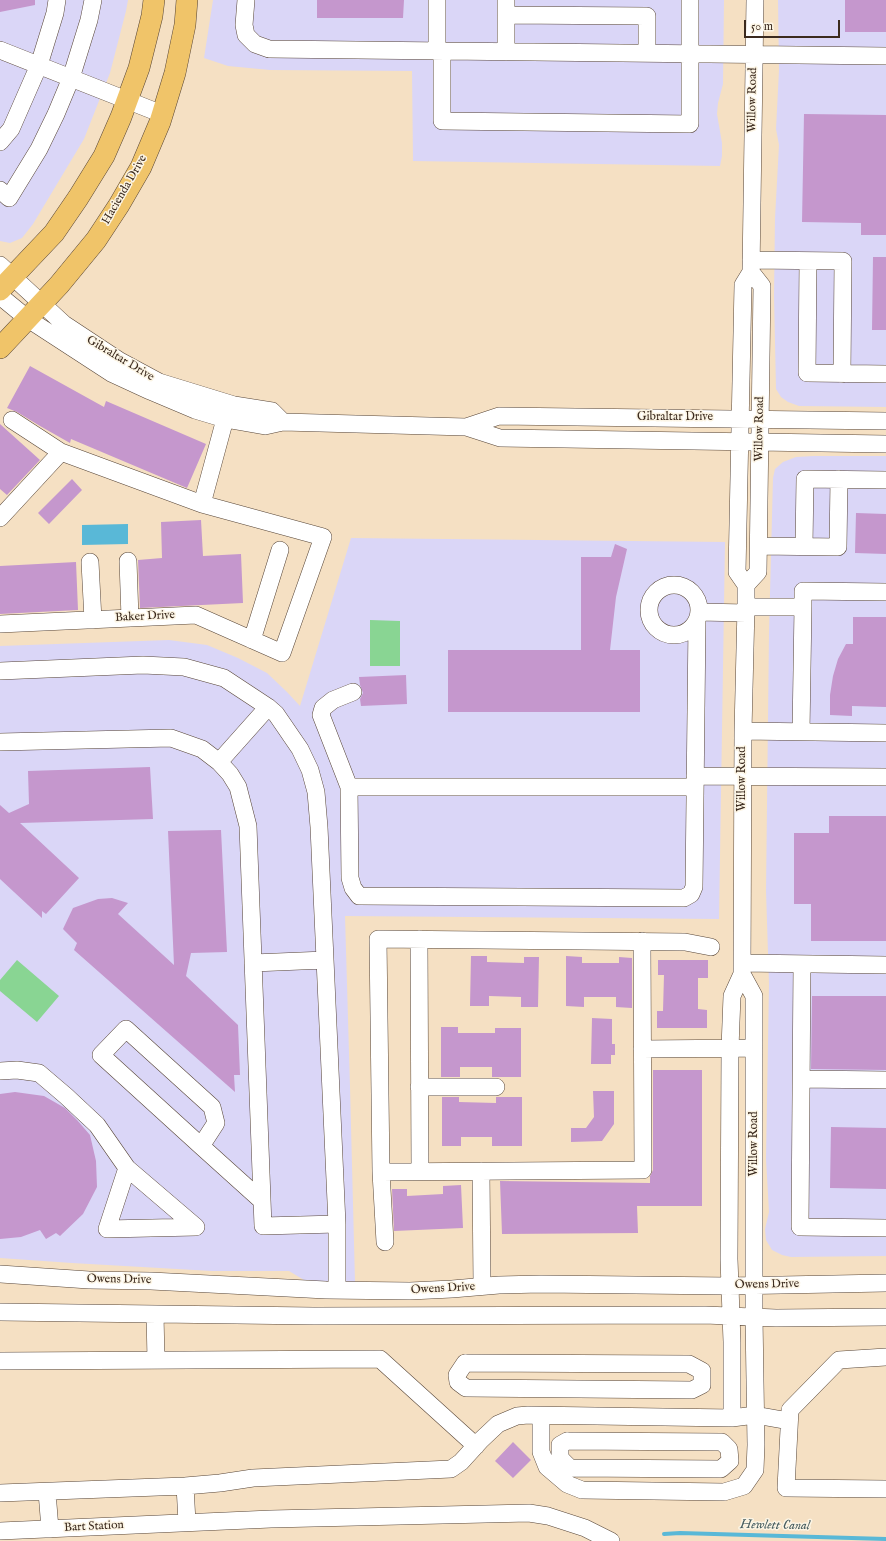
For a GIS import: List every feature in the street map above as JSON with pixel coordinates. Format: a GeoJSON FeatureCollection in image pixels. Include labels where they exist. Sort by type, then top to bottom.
{"type":"FeatureCollection","features":[{"type":"Feature","properties":{"kind":"main road"},"geometry":{"type":"LineString","coordinates":[[4,277],[54,233],[104,156],[139,68],[152,16],[154,0]]}},
{"type":"Feature","properties":{"kind":"main road","name":"Hacienda Drive"},"geometry":{"type":"LineString","coordinates":[[0,348],[28,319],[96,240],[119,205],[141,167],[162,114],[175,73],[187,0]]}},
{"type":"Feature","properties":{"kind":"street"},"geometry":{"type":"LineString","coordinates":[[0,142],[11,129],[39,65],[55,13],[57,0]]}},
{"type":"Feature","properties":{"kind":"street"},"geometry":{"type":"LineString","coordinates":[[0,190],[9,198],[39,149],[71,78],[89,20],[93,0]]}},
{"type":"Feature","properties":{"kind":"street"},"geometry":{"type":"LineString","coordinates":[[246,0],[244,25],[246,35],[255,44],[269,49],[886,56]]}},
{"type":"Feature","properties":{"kind":"street"},"geometry":{"type":"LineString","coordinates":[[437,0],[442,121],[690,124],[690,0]]}},
{"type":"Feature","properties":{"kind":"street","name":"Willow Road"},"geometry":{"type":"LineString","coordinates":[[732,1418],[729,1286],[730,1048],[732,996],[742,969],[743,731],[746,610],[746,585],[737,572],[743,285],[751,266],[755,0]]}},
{"type":"Feature","properties":{"kind":"street"},"geometry":{"type":"LineString","coordinates":[[506,52],[506,8],[647,16],[647,53]]}},
{"type":"Feature","properties":{"kind":"street"},"geometry":{"type":"LineString","coordinates":[[0,50],[162,114]]}},
{"type":"Feature","properties":{"kind":"street"},"geometry":{"type":"LineString","coordinates":[[808,261],[807,373],[886,374]]}},
{"type":"Feature","properties":{"kind":"street"},"geometry":{"type":"LineString","coordinates":[[751,266],[808,261],[843,261],[842,374]]}},
{"type":"Feature","properties":{"kind":"street","name":"Willow Road"},"geometry":{"type":"LineString","coordinates":[[746,585],[758,572],[759,546],[762,286],[751,266]]}},
{"type":"Feature","properties":{"kind":"street","name":"Gibraltar Drive"},"geometry":{"type":"LineString","coordinates":[[4,277],[42,303],[64,324],[120,361],[159,382],[264,426],[283,422],[466,427],[500,438],[886,444]]}},
{"type":"Feature","properties":{"kind":"street","name":"Gibraltar Drive"},"geometry":{"type":"LineString","coordinates":[[0,296],[28,319],[111,373],[195,410],[227,411]]}},
{"type":"Feature","properties":{"kind":"street"},"geometry":{"type":"LineString","coordinates":[[12,420],[61,452],[202,504],[227,411]]}},
{"type":"Feature","properties":{"kind":"street","name":"Gibraltar Drive"},"geometry":{"type":"LineString","coordinates":[[466,427],[499,416],[886,421]]}},
{"type":"Feature","properties":{"kind":"street"},"geometry":{"type":"LineString","coordinates":[[0,518],[61,452]]}},
{"type":"Feature","properties":{"kind":"street"},"geometry":{"type":"LineString","coordinates":[[804,546],[806,479],[886,480]]}},
{"type":"Feature","properties":{"kind":"street"},"geometry":{"type":"LineString","coordinates":[[759,546],[838,547],[839,480]]}},
{"type":"Feature","properties":{"kind":"street","name":"Baker Drive"},"geometry":{"type":"LineString","coordinates":[[0,624],[196,615],[282,653],[323,537],[202,504]]}},
{"type":"Feature","properties":{"kind":"street"},"geometry":{"type":"LineString","coordinates":[[252,640],[280,550]]}},
{"type":"Feature","properties":{"kind":"street"},"geometry":{"type":"LineString","coordinates":[[128,561],[130,618]]}},
{"type":"Feature","properties":{"kind":"street"},"geometry":{"type":"LineString","coordinates":[[90,562],[93,620]]}},
{"type":"Feature","properties":{"kind":"street"},"geometry":{"type":"LineString","coordinates":[[801,732],[803,591],[886,592]]}},
{"type":"Feature","properties":{"kind":"street"},"geometry":{"type":"LineString","coordinates":[[353,692],[333,700],[323,708],[321,715],[323,725],[332,743],[349,787],[350,878],[352,888],[359,896],[684,898],[691,894],[694,887],[698,617],[746,610],[803,607]]}},
{"type":"Feature","properties":{"kind":"street"},"geometry":{"type":"LineString","coordinates":[[0,672],[143,665],[184,667],[224,678],[268,707],[276,714],[300,749],[310,770],[316,792],[325,960],[336,1224],[336,1290]]}},
{"type":"Feature","properties":{"kind":"street"},"geometry":{"type":"LineString","coordinates":[[219,762],[268,707]]}},
{"type":"Feature","properties":{"kind":"street"},"geometry":{"type":"LineString","coordinates":[[743,731],[886,733]]}},
{"type":"Feature","properties":{"kind":"street"},"geometry":{"type":"LineString","coordinates":[[0,742],[171,738],[202,750],[219,762],[230,774],[238,787],[248,826],[263,1226],[336,1224]]}},
{"type":"Feature","properties":{"kind":"street"},"geometry":{"type":"LineString","coordinates":[[349,787],[695,782],[743,776],[886,777]]}},
{"type":"Feature","properties":{"kind":"street"},"geometry":{"type":"LineString","coordinates":[[385,1242],[381,1172],[378,939],[685,942],[711,947]]}},
{"type":"Feature","properties":{"kind":"street"},"geometry":{"type":"LineString","coordinates":[[419,939],[420,1171]]}},
{"type":"Feature","properties":{"kind":"street"},"geometry":{"type":"LineString","coordinates":[[381,1172],[643,1170],[642,941]]}},
{"type":"Feature","properties":{"kind":"street"},"geometry":{"type":"LineString","coordinates":[[253,963],[325,960]]}},
{"type":"Feature","properties":{"kind":"street"},"geometry":{"type":"LineString","coordinates":[[742,969],[802,964],[886,965]]}},
{"type":"Feature","properties":{"kind":"street"},"geometry":{"type":"LineString","coordinates":[[802,964],[800,1227],[886,1228]]}},
{"type":"Feature","properties":{"kind":"street","name":"Willow Road"},"geometry":{"type":"LineString","coordinates":[[541,1416],[541,1452],[548,1467],[567,1484],[582,1490],[724,1492],[744,1486],[755,1470],[754,996],[742,969]]}},
{"type":"Feature","properties":{"kind":"street"},"geometry":{"type":"LineString","coordinates":[[201,1146],[216,1123],[212,1107],[126,1030],[102,1055],[201,1146],[262,1201]]}},
{"type":"Feature","properties":{"kind":"street"},"geometry":{"type":"LineString","coordinates":[[642,1049],[754,1048]]}},
{"type":"Feature","properties":{"kind":"street"},"geometry":{"type":"LineString","coordinates":[[0,1071],[17,1070],[39,1073],[97,1125],[127,1168],[196,1227],[107,1229],[127,1168]]}},
{"type":"Feature","properties":{"kind":"street"},"geometry":{"type":"LineString","coordinates":[[802,1079],[886,1080]]}},
{"type":"Feature","properties":{"kind":"street"},"geometry":{"type":"LineString","coordinates":[[419,1086],[496,1087]]}},
{"type":"Feature","properties":{"kind":"street"},"geometry":{"type":"LineString","coordinates":[[481,1171],[482,1286]]}},
{"type":"Feature","properties":{"kind":"street","name":"Owens Drive"},"geometry":{"type":"LineString","coordinates":[[0,1274],[89,1280],[151,1281],[336,1290],[410,1291],[540,1284],[729,1286],[886,1283]]}},
{"type":"Feature","properties":{"kind":"street","name":"Owens Drive"},"geometry":{"type":"LineString","coordinates":[[0,1312],[314,1316],[886,1317]]}},
{"type":"Feature","properties":{"kind":"street"},"geometry":{"type":"LineString","coordinates":[[155,1314],[156,1360]]}},
{"type":"Feature","properties":{"kind":"street"},"geometry":{"type":"LineString","coordinates":[[886,1357],[840,1360],[790,1410],[786,1488],[886,1489]]}},
{"type":"Feature","properties":{"kind":"street"},"geometry":{"type":"LineString","coordinates":[[0,1361],[380,1359],[476,1446]]}},
{"type":"Feature","properties":{"kind":"street"},"geometry":{"type":"LineString","coordinates":[[465,1363],[689,1364],[702,1371],[702,1385],[692,1390],[637,1390],[466,1388],[458,1382],[457,1375],[465,1363]]}},
{"type":"Feature","properties":{"kind":"street"},"geometry":{"type":"LineString","coordinates":[[636,1441],[637,1390]]}},
{"type":"Feature","properties":{"kind":"street"},"geometry":{"type":"LineString","coordinates":[[0,1493],[185,1486],[253,1478],[451,1469],[461,1462],[498,1424],[517,1416],[732,1418],[755,1415],[789,1421]]}},
{"type":"Feature","properties":{"kind":"street"},"geometry":{"type":"LineString","coordinates":[[567,1441],[722,1442],[729,1449],[730,1461],[721,1469],[610,1468],[570,1468],[560,1458],[560,1445],[567,1441]]}},
{"type":"Feature","properties":{"kind":"street"},"geometry":{"type":"LineString","coordinates":[[609,1491],[610,1468]]}},
{"type":"Feature","properties":{"kind":"street"},"geometry":{"type":"LineString","coordinates":[[185,1486],[187,1522]]}},
{"type":"Feature","properties":{"kind":"street"},"geometry":{"type":"LineString","coordinates":[[47,1492],[50,1529]]}},
{"type":"Feature","properties":{"kind":"street","name":"Bart Station"},"geometry":{"type":"LineString","coordinates":[[0,1531],[187,1522],[529,1513],[548,1516],[585,1528],[611,1541]]}},
{"type":"Feature","properties":{"kind":"street"},"geometry":{"type":"LineString","coordinates":[[561,1521],[587,1541]]}},
{"type":"Feature","properties":{"kind":"shaded area"},"geometry":{"type":"Polygon","coordinates":[[[0,0],[128,0],[110,73],[84,139],[33,224],[22,238],[10,243],[0,241],[0,0]]]}},
{"type":"Feature","properties":{"kind":"shaded area"},"geometry":{"type":"Polygon","coordinates":[[[213,0],[724,0],[723,84],[717,114],[722,143],[720,166],[413,161],[412,71],[270,70],[228,66],[204,58],[213,0]]]}},
{"type":"Feature","properties":{"kind":"shaded area"},"geometry":{"type":"Polygon","coordinates":[[[778,0],[886,0],[886,407],[799,406],[788,402],[781,397],[776,389],[774,296],[775,218],[779,145],[776,129],[779,70],[778,0]]]}},
{"type":"Feature","properties":{"kind":"shaded area"},"geometry":{"type":"Polygon","coordinates":[[[886,456],[886,1256],[791,1257],[782,1255],[772,1250],[766,1240],[765,1229],[769,1212],[766,1159],[769,984],[766,891],[769,632],[773,478],[775,469],[783,462],[796,457],[886,456]]]}},
{"type":"Feature","properties":{"kind":"shaded area"},"geometry":{"type":"Polygon","coordinates":[[[351,538],[725,542],[719,919],[345,916],[355,1282],[309,1283],[289,1271],[212,1271],[0,1258],[0,646],[169,640],[207,645],[238,658],[267,673],[300,706],[351,538]]]}},
{"type":"Feature","properties":{"kind":"green space"},"geometry":{"type":"Polygon","coordinates":[[[370,620],[400,621],[400,666],[370,666],[370,620]]]}},
{"type":"Feature","properties":{"kind":"green space"},"geometry":{"type":"Polygon","coordinates":[[[17,960],[59,996],[37,1022],[0,991],[0,980],[17,960]]]}},
{"type":"Feature","properties":{"kind":"water"},"geometry":{"type":"Polygon","coordinates":[[[128,524],[128,544],[82,545],[82,525],[128,524]]]}},
{"type":"Feature","properties":{"kind":"building"},"geometry":{"type":"Polygon","coordinates":[[[0,0],[35,0],[35,5],[0,12],[0,0]]]}},
{"type":"Feature","properties":{"kind":"building"},"geometry":{"type":"Polygon","coordinates":[[[317,0],[404,0],[403,18],[317,18],[317,0]]]}},
{"type":"Feature","properties":{"kind":"building"},"geometry":{"type":"Polygon","coordinates":[[[845,0],[886,0],[886,32],[845,32],[845,0]]]}},
{"type":"Feature","properties":{"kind":"building"},"geometry":{"type":"Polygon","coordinates":[[[804,114],[886,115],[886,235],[861,235],[861,223],[802,222],[804,114]]]}},
{"type":"Feature","properties":{"kind":"building"},"geometry":{"type":"Polygon","coordinates":[[[873,257],[886,257],[886,330],[872,330],[873,257]]]}},
{"type":"Feature","properties":{"kind":"building"},"geometry":{"type":"Polygon","coordinates":[[[30,366],[104,407],[106,401],[206,444],[187,488],[71,439],[70,443],[17,412],[7,408],[30,366]]]}},
{"type":"Feature","properties":{"kind":"building"},"geometry":{"type":"Polygon","coordinates":[[[0,424],[40,460],[7,495],[0,489],[0,424]]]}},
{"type":"Feature","properties":{"kind":"building"},"geometry":{"type":"Polygon","coordinates":[[[72,479],[82,490],[49,524],[38,513],[72,479]]]}},
{"type":"Feature","properties":{"kind":"building"},"geometry":{"type":"Polygon","coordinates":[[[856,513],[886,514],[886,554],[855,553],[856,513]]]}},
{"type":"Feature","properties":{"kind":"building"},"geometry":{"type":"Polygon","coordinates":[[[201,520],[203,556],[241,554],[243,603],[140,608],[138,560],[162,558],[161,522],[201,520]]]}},
{"type":"Feature","properties":{"kind":"building"},"geometry":{"type":"Polygon","coordinates":[[[615,544],[627,549],[616,597],[610,650],[640,650],[640,712],[448,712],[448,650],[581,650],[581,557],[611,557],[615,544]]]}},
{"type":"Feature","properties":{"kind":"building"},"geometry":{"type":"Polygon","coordinates":[[[76,562],[78,610],[0,614],[0,566],[76,562]]]}},
{"type":"Feature","properties":{"kind":"building"},"geometry":{"type":"Polygon","coordinates":[[[853,617],[886,617],[886,707],[852,706],[852,716],[830,715],[830,695],[838,659],[846,644],[853,644],[853,617]]]}},
{"type":"Feature","properties":{"kind":"building"},"geometry":{"type":"Polygon","coordinates":[[[406,675],[407,704],[361,706],[360,699],[363,693],[359,677],[406,675]]]}},
{"type":"Feature","properties":{"kind":"building"},"geometry":{"type":"Polygon","coordinates":[[[150,767],[153,819],[20,823],[79,878],[46,914],[42,911],[42,918],[0,879],[0,805],[9,813],[29,804],[28,771],[150,767]]]}},
{"type":"Feature","properties":{"kind":"building"},"geometry":{"type":"Polygon","coordinates":[[[829,816],[886,816],[886,941],[811,941],[811,904],[794,904],[794,833],[829,833],[829,816]]]}},
{"type":"Feature","properties":{"kind":"building"},"geometry":{"type":"Polygon","coordinates":[[[221,830],[227,952],[191,953],[186,976],[238,1025],[240,1075],[234,1075],[235,1092],[74,950],[77,943],[63,929],[73,908],[98,899],[112,898],[128,903],[118,914],[174,965],[168,831],[221,830]]]}},
{"type":"Feature","properties":{"kind":"building"},"geometry":{"type":"Polygon","coordinates":[[[471,956],[487,956],[487,962],[524,963],[524,957],[539,957],[538,1007],[521,1007],[521,997],[489,996],[489,1006],[470,1006],[471,956]]]}},
{"type":"Feature","properties":{"kind":"building"},"geometry":{"type":"Polygon","coordinates":[[[566,956],[582,957],[582,963],[619,963],[619,957],[632,958],[632,1008],[616,1007],[616,997],[584,997],[584,1007],[566,1006],[566,956]]]}},
{"type":"Feature","properties":{"kind":"building"},"geometry":{"type":"Polygon","coordinates":[[[658,960],[708,960],[708,978],[698,978],[698,1009],[707,1010],[707,1028],[657,1028],[657,1011],[663,1011],[664,975],[658,975],[658,960]]]}},
{"type":"Feature","properties":{"kind":"building"},"geometry":{"type":"Polygon","coordinates":[[[812,996],[886,996],[886,1070],[811,1069],[812,996]]]}},
{"type":"Feature","properties":{"kind":"building"},"geometry":{"type":"Polygon","coordinates":[[[592,1018],[612,1019],[612,1044],[615,1044],[615,1055],[611,1055],[611,1064],[591,1064],[592,1018]]]}},
{"type":"Feature","properties":{"kind":"building"},"geometry":{"type":"Polygon","coordinates":[[[441,1027],[458,1027],[458,1033],[495,1033],[495,1028],[521,1028],[521,1077],[492,1077],[492,1067],[460,1067],[460,1077],[441,1077],[441,1027]]]}},
{"type":"Feature","properties":{"kind":"building"},"geometry":{"type":"Polygon","coordinates":[[[653,1070],[702,1070],[702,1206],[637,1206],[638,1233],[502,1234],[500,1181],[650,1183],[650,1176],[653,1170],[653,1070]]]}},
{"type":"Feature","properties":{"kind":"building"},"geometry":{"type":"Polygon","coordinates":[[[593,1091],[614,1091],[614,1124],[602,1141],[571,1142],[571,1128],[586,1128],[594,1117],[593,1091]]]}},
{"type":"Feature","properties":{"kind":"building"},"geometry":{"type":"Polygon","coordinates":[[[15,1092],[44,1096],[65,1108],[90,1135],[96,1161],[97,1187],[83,1214],[60,1236],[56,1233],[46,1239],[40,1230],[21,1237],[0,1239],[0,1094],[15,1092]]]}},
{"type":"Feature","properties":{"kind":"building"},"geometry":{"type":"Polygon","coordinates":[[[442,1097],[459,1097],[459,1102],[496,1103],[496,1097],[522,1097],[522,1146],[492,1146],[492,1137],[461,1137],[461,1146],[442,1146],[442,1097]]]}},
{"type":"Feature","properties":{"kind":"building"},"geometry":{"type":"Polygon","coordinates":[[[831,1127],[886,1128],[886,1189],[830,1188],[831,1127]]]}},
{"type":"Feature","properties":{"kind":"building"},"geometry":{"type":"Polygon","coordinates":[[[461,1185],[463,1228],[394,1231],[392,1189],[407,1189],[407,1196],[443,1194],[443,1186],[461,1185]]]}},
{"type":"Feature","properties":{"kind":"building"},"geometry":{"type":"Polygon","coordinates":[[[513,1442],[531,1460],[513,1478],[495,1461],[513,1442]]]}},
{"type":"Feature","properties":{"kind":"waterway","name":"Hewlett Canal"},"geometry":{"type":"LineString","coordinates":[[664,1534],[680,1533],[886,1539]]}}]}
